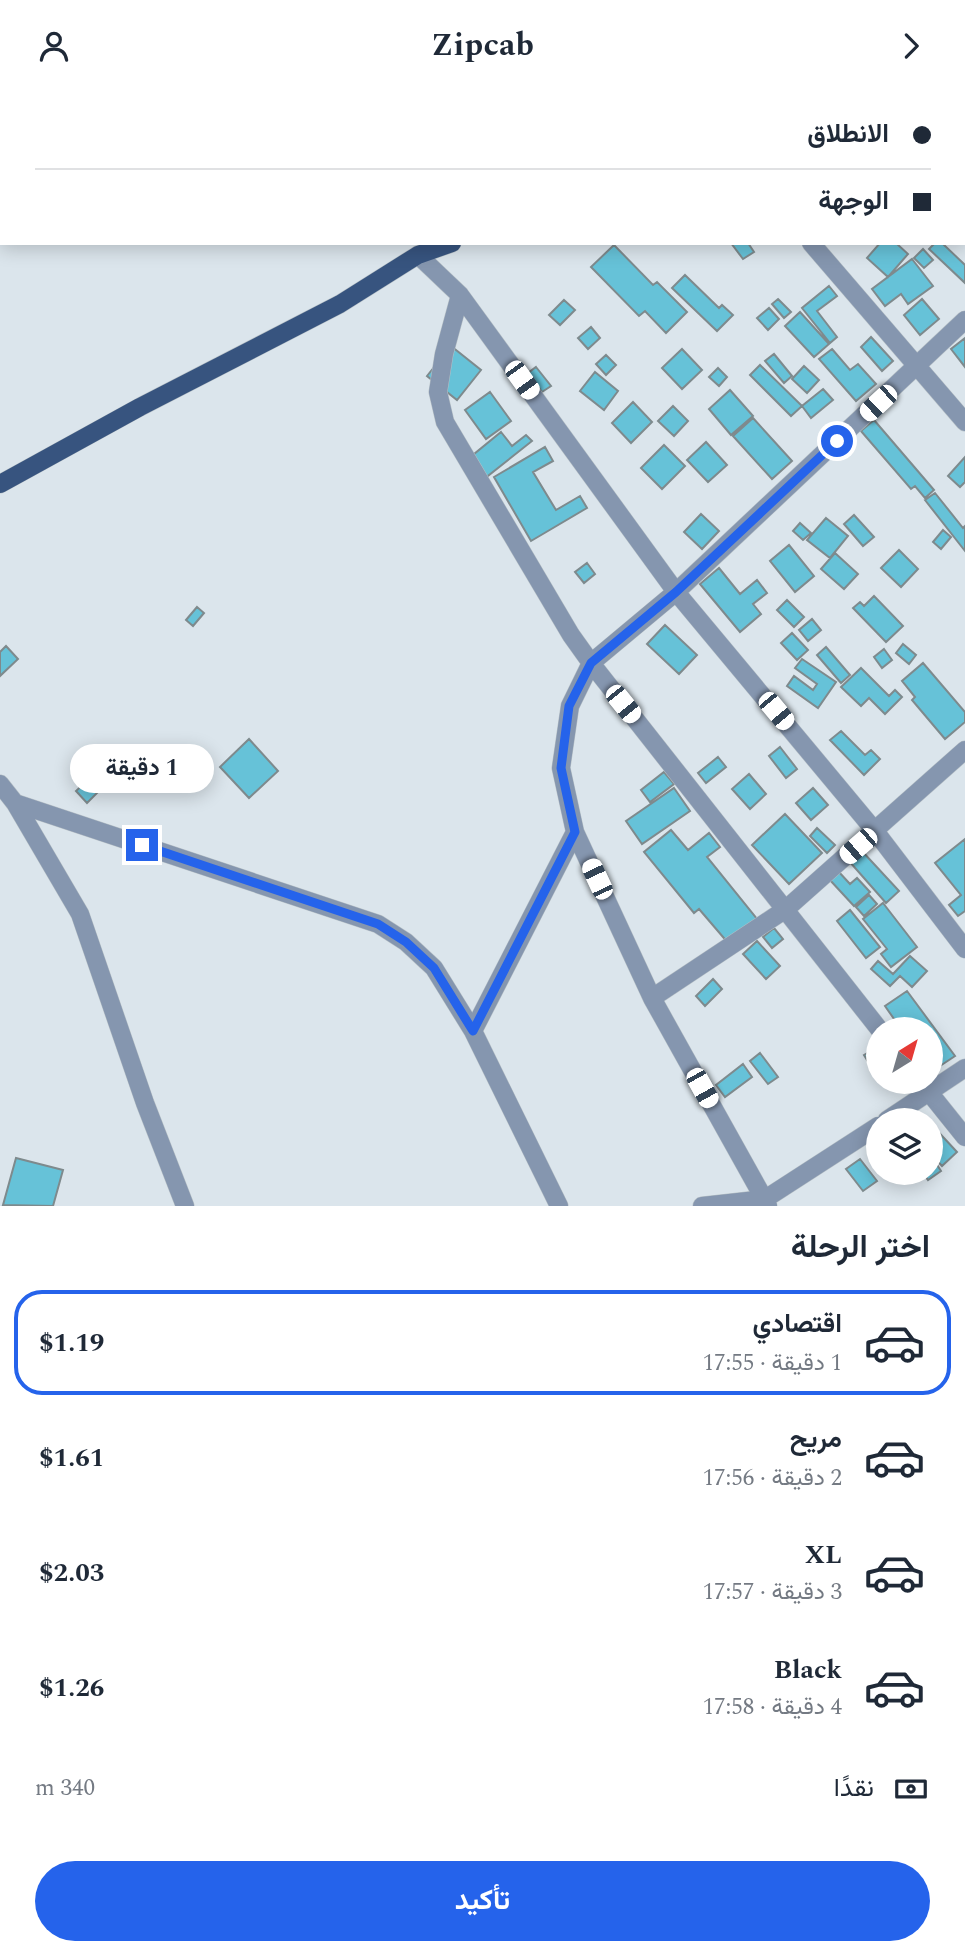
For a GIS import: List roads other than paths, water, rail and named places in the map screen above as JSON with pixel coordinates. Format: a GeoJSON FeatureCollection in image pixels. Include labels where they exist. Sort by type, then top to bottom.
{"type":"FeatureCollection","features":[{"type":"Feature","properties":{"kind":"main road"},"geometry":{"type":"LineString","coordinates":[[0,484],[140,407],[340,304],[418,255],[447,245]]}},
{"type":"Feature","properties":{"kind":"street"},"geometry":{"type":"LineString","coordinates":[[813,245],[965,422]]}},
{"type":"Feature","properties":{"kind":"street"},"geometry":{"type":"LineString","coordinates":[[418,255],[460,295],[676,592],[876,831],[965,949]]}},
{"type":"Feature","properties":{"kind":"street"},"geometry":{"type":"LineString","coordinates":[[460,295],[444,354],[438,392],[445,422],[571,635],[591,663],[871,1017]]}},
{"type":"Feature","properties":{"kind":"street"},"geometry":{"type":"LineString","coordinates":[[767,1203],[652,998],[575,832],[561,768],[569,706],[591,663],[676,592],[965,320]]}},
{"type":"Feature","properties":{"kind":"street"},"geometry":{"type":"LineString","coordinates":[[652,998],[786,909],[965,750]]}},
{"type":"Feature","properties":{"kind":"street"},"geometry":{"type":"LineString","coordinates":[[0,784],[15,803],[80,914],[183,1205]]}},
{"type":"Feature","properties":{"kind":"street"},"geometry":{"type":"LineString","coordinates":[[15,803],[378,924],[406,942],[434,968],[473,1031],[559,1206]]}},
{"type":"Feature","properties":{"kind":"street"},"geometry":{"type":"LineString","coordinates":[[473,1031],[575,832]]}},
{"type":"Feature","properties":{"kind":"street"},"geometry":{"type":"LineString","coordinates":[[943,1078],[965,1068]]}},
{"type":"Feature","properties":{"kind":"street"},"geometry":{"type":"LineString","coordinates":[[901,1108],[917,1094]]}},
{"type":"Feature","properties":{"kind":"street"},"geometry":{"type":"LineString","coordinates":[[931,1094],[965,1137]]}},
{"type":"Feature","properties":{"kind":"street"},"geometry":{"type":"LineString","coordinates":[[702,1206],[767,1203],[866,1134]]}}]}
